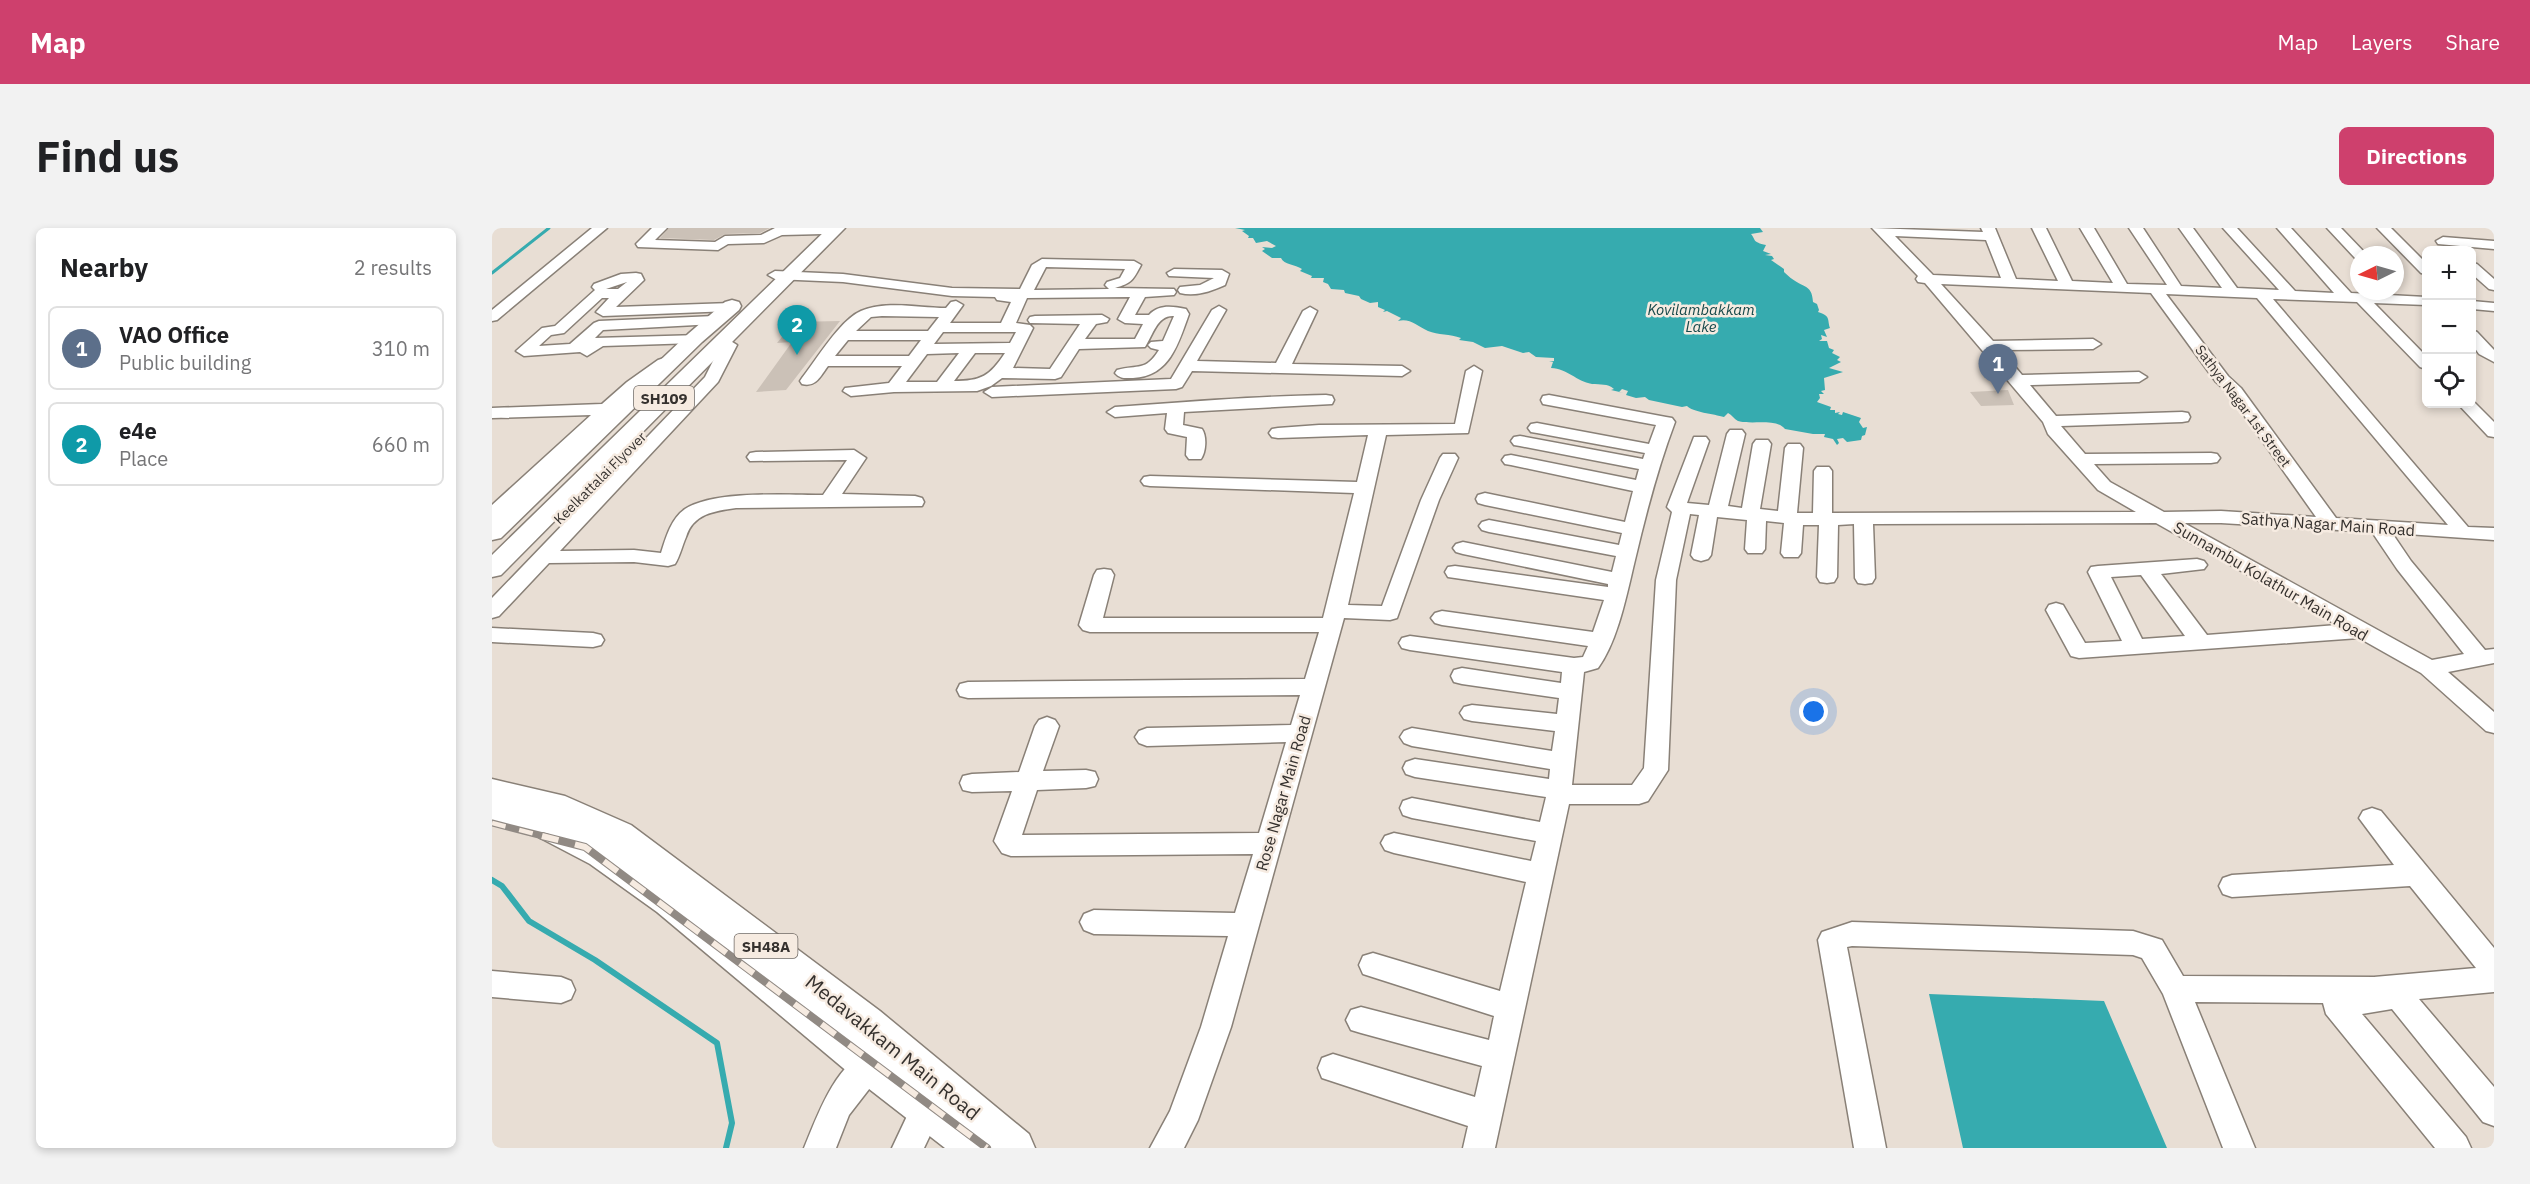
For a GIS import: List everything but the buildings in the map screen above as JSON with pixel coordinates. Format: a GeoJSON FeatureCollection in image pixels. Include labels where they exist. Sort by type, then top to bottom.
{"type":"FeatureCollection","features":[{"type":"Feature","properties":{"kind":"main road","name":"SH109"},"geometry":{"type":"LineString","coordinates":[[492,568],[828,229]]}},
{"type":"Feature","properties":{"kind":"main road","name":"SH109"},"geometry":{"type":"LineString","coordinates":[[492,553],[778,279]]}},
{"type":"Feature","properties":{"kind":"main road"},"geometry":{"type":"LineString","coordinates":[[492,533],[656,376],[709,314],[731,307],[778,279]]}},
{"type":"Feature","properties":{"kind":"main road","name":"Keelkattalai Flyover"},"geometry":{"type":"LineString","coordinates":[[492,587],[696,381],[729,345],[778,279]]}},
{"type":"Feature","properties":{"kind":"main road","name":"Medavakkam Main Road"},"geometry":{"type":"LineString","coordinates":[[492,790],[554,805],[620,834],[867,1023],[1015,1148]]}},
{"type":"Feature","properties":{"kind":"main road","name":"SH48A"},"geometry":{"type":"LineString","coordinates":[[492,812],[537,821],[602,855],[669,902],[869,1065],[977,1148]]}},
{"type":"Feature","properties":{"kind":"street"},"geometry":{"type":"LineString","coordinates":[[492,317],[600,228]]}},
{"type":"Feature","properties":{"kind":"street"},"geometry":{"type":"LineString","coordinates":[[660,228],[643,244],[718,246],[725,240],[765,239],[780,230],[828,229]]}},
{"type":"Feature","properties":{"kind":"street"},"geometry":{"type":"LineString","coordinates":[[2039,228],[2067,285]]}},
{"type":"Feature","properties":{"kind":"street"},"geometry":{"type":"LineString","coordinates":[[2087,228],[2122,287]]}},
{"type":"Feature","properties":{"kind":"street"},"geometry":{"type":"LineString","coordinates":[[2136,228],[2177,290]]}},
{"type":"Feature","properties":{"kind":"street"},"geometry":{"type":"LineString","coordinates":[[2186,228],[2234,293]]}},
{"type":"Feature","properties":{"kind":"street"},"geometry":{"type":"LineString","coordinates":[[2230,228],[2292,296]]}},
{"type":"Feature","properties":{"kind":"street"},"geometry":{"type":"LineString","coordinates":[[2284,228],[2350,294]]}},
{"type":"Feature","properties":{"kind":"street"},"geometry":{"type":"LineString","coordinates":[[2334,228],[2351,246]]}},
{"type":"Feature","properties":{"kind":"street"},"geometry":{"type":"LineString","coordinates":[[2384,228],[2422,265]]}},
{"type":"Feature","properties":{"kind":"street"},"geometry":{"type":"LineString","coordinates":[[1877,229],[1990,232],[2010,282]]}},
{"type":"Feature","properties":{"kind":"street","name":"Sunnambu Kolathur Main Road"},"geometry":{"type":"LineString","coordinates":[[1877,229],[1926,279],[1962,321],[2024,404],[2043,424],[2053,426]]}},
{"type":"Feature","properties":{"kind":"street"},"geometry":{"type":"LineString","coordinates":[[2444,242],[2494,245]]}},
{"type":"Feature","properties":{"kind":"street"},"geometry":{"type":"LineString","coordinates":[[1110,290],[1125,280],[1134,265],[1042,263],[1037,268],[1027,291],[1020,314],[1021,318],[1153,320]]}},
{"type":"Feature","properties":{"kind":"street"},"geometry":{"type":"LineString","coordinates":[[2476,266],[2494,266]]}},
{"type":"Feature","properties":{"kind":"street"},"geometry":{"type":"LineString","coordinates":[[2476,270],[2494,286]]}},
{"type":"Feature","properties":{"kind":"street"},"geometry":{"type":"LineString","coordinates":[[1027,291],[1138,296],[1179,295],[1213,286],[1220,282],[1222,274],[1174,273]]}},
{"type":"Feature","properties":{"kind":"street"},"geometry":{"type":"LineString","coordinates":[[599,287],[626,277],[636,277],[637,280],[603,312]]}},
{"type":"Feature","properties":{"kind":"street"},"geometry":{"type":"LineString","coordinates":[[778,279],[843,278],[1020,298],[1005,327]]}},
{"type":"Feature","properties":{"kind":"street"},"geometry":{"type":"LineString","coordinates":[[1926,279],[2350,298]]}},
{"type":"Feature","properties":{"kind":"street","name":"Sathya Nagar 1st Street"},"geometry":{"type":"LineString","coordinates":[[2155,289],[2222,379],[2235,392],[2330,524]]}},
{"type":"Feature","properties":{"kind":"street"},"geometry":{"type":"LineString","coordinates":[[960,293],[1110,290],[1138,296]]}},
{"type":"Feature","properties":{"kind":"street"},"geometry":{"type":"LineString","coordinates":[[622,293],[598,294],[559,330],[547,331],[524,351],[574,349],[599,326],[690,336]]}},
{"type":"Feature","properties":{"kind":"street"},"geometry":{"type":"LineString","coordinates":[[894,387],[960,293]]}},
{"type":"Feature","properties":{"kind":"street"},"geometry":{"type":"LineString","coordinates":[[2261,294],[2450,514],[2463,533]]}},
{"type":"Feature","properties":{"kind":"street"},"geometry":{"type":"LineString","coordinates":[[1125,320],[1138,296]]}},
{"type":"Feature","properties":{"kind":"street"},"geometry":{"type":"LineString","coordinates":[[2404,297],[2422,300]]}},
{"type":"Feature","properties":{"kind":"street"},"geometry":{"type":"LineString","coordinates":[[2356,300],[2422,359]]}},
{"type":"Feature","properties":{"kind":"street"},"geometry":{"type":"LineString","coordinates":[[2476,306],[2494,308]]}},
{"type":"Feature","properties":{"kind":"street"},"geometry":{"type":"LineString","coordinates":[[992,392],[1176,384],[1219,310]]}},
{"type":"Feature","properties":{"kind":"street"},"geometry":{"type":"LineString","coordinates":[[1282,368],[1310,311]]}},
{"type":"Feature","properties":{"kind":"street"},"geometry":{"type":"LineString","coordinates":[[808,381],[845,335],[867,314],[880,312],[940,322],[1025,328],[999,372],[986,383],[977,386],[894,387],[851,391]]}},
{"type":"Feature","properties":{"kind":"street"},"geometry":{"type":"LineString","coordinates":[[1035,320],[1002,374],[1147,373],[1157,365],[1169,346],[1182,318],[1181,312],[1159,312],[1140,344]]}},
{"type":"Feature","properties":{"kind":"street"},"geometry":{"type":"LineString","coordinates":[[578,313],[709,314]]}},
{"type":"Feature","properties":{"kind":"street"},"geometry":{"type":"LineString","coordinates":[[1055,374],[1091,319]]}},
{"type":"Feature","properties":{"kind":"street","name":"Sunnambu Kolathur Main Road"},"geometry":{"type":"LineString","coordinates":[[1962,321],[1990,346],[2104,486],[2359,631],[2429,668],[2494,725]]}},
{"type":"Feature","properties":{"kind":"street"},"geometry":{"type":"LineString","coordinates":[[845,335],[940,322]]}},
{"type":"Feature","properties":{"kind":"street"},"geometry":{"type":"LineString","coordinates":[[587,351],[601,341],[690,336]]}},
{"type":"Feature","properties":{"kind":"street"},"geometry":{"type":"LineString","coordinates":[[492,515],[633,385],[690,336]]}},
{"type":"Feature","properties":{"kind":"street"},"geometry":{"type":"LineString","coordinates":[[2476,340],[2485,351],[2494,357]]}},
{"type":"Feature","properties":{"kind":"street"},"geometry":{"type":"LineString","coordinates":[[1074,344],[1169,346]]}},
{"type":"Feature","properties":{"kind":"street"},"geometry":{"type":"LineString","coordinates":[[1990,346],[2092,344]]}},
{"type":"Feature","properties":{"kind":"street"},"geometry":{"type":"LineString","coordinates":[[492,611],[712,379],[729,345]]}},
{"type":"Feature","properties":{"kind":"street"},"geometry":{"type":"LineString","coordinates":[[824,361],[970,349],[1014,348]]}},
{"type":"Feature","properties":{"kind":"street"},"geometry":{"type":"LineString","coordinates":[[941,387],[970,349]]}},
{"type":"Feature","properties":{"kind":"street"},"geometry":{"type":"LineString","coordinates":[[1188,366],[1402,371]]}},
{"type":"Feature","properties":{"kind":"street"},"geometry":{"type":"LineString","coordinates":[[1319,430],[1326,400],[1340,370]]}},
{"type":"Feature","properties":{"kind":"street"},"geometry":{"type":"LineString","coordinates":[[1278,433],[1319,430],[1462,429],[1474,371]]}},
{"type":"Feature","properties":{"kind":"street"},"geometry":{"type":"LineString","coordinates":[[2018,380],[2139,377]]}},
{"type":"Feature","properties":{"kind":"street"},"geometry":{"type":"LineString","coordinates":[[1115,412],[1326,400]]}},
{"type":"Feature","properties":{"kind":"street"},"geometry":{"type":"LineString","coordinates":[[1176,407],[1174,429],[1196,433],[1195,455]]}},
{"type":"Feature","properties":{"kind":"street"},"geometry":{"type":"LineString","coordinates":[[1410,643],[1574,666],[1590,663],[1596,656],[1649,469],[1666,422],[1550,408]]}},
{"type":"Feature","properties":{"kind":"street"},"geometry":{"type":"LineString","coordinates":[[2470,408],[2494,432]]}},
{"type":"Feature","properties":{"kind":"street"},"geometry":{"type":"LineString","coordinates":[[492,413],[607,409]]}},
{"type":"Feature","properties":{"kind":"street"},"geometry":{"type":"LineString","coordinates":[[2053,426],[2182,417]]}},
{"type":"Feature","properties":{"kind":"street"},"geometry":{"type":"LineString","coordinates":[[1537,428],[1649,469]]}},
{"type":"Feature","properties":{"kind":"street","name":"Rose Nagar Main Road"},"geometry":{"type":"LineString","coordinates":[[1166,1148],[1182,1120],[1216,1027],[1333,618],[1378,430]]}},
{"type":"Feature","properties":{"kind":"street"},"geometry":{"type":"LineString","coordinates":[[1701,555],[1736,434]]}},
{"type":"Feature","properties":{"kind":"street"},"geometry":{"type":"LineString","coordinates":[[1520,441],[1649,469]]}},
{"type":"Feature","properties":{"kind":"street"},"geometry":{"type":"LineString","coordinates":[[1415,768],[1560,792],[1639,794],[1656,770],[1666,580],[1679,508],[1700,441]]}},
{"type":"Feature","properties":{"kind":"street"},"geometry":{"type":"LineString","coordinates":[[1755,549],[1753,514],[1762,444]]}},
{"type":"Feature","properties":{"kind":"street"},"geometry":{"type":"LineString","coordinates":[[1791,553],[1790,518],[1794,448]]}},
{"type":"Feature","properties":{"kind":"street"},"geometry":{"type":"LineString","coordinates":[[756,457],[848,454],[854,456],[857,458],[855,463],[828,501]]}},
{"type":"Feature","properties":{"kind":"street"},"geometry":{"type":"LineString","coordinates":[[1104,575],[1090,625],[1333,618],[1390,613],[1430,500],[1449,458]]}},
{"type":"Feature","properties":{"kind":"street"},"geometry":{"type":"LineString","coordinates":[[2080,459],[2211,458]]}},
{"type":"Feature","properties":{"kind":"street"},"geometry":{"type":"LineString","coordinates":[[1511,460],[1649,469]]}},
{"type":"Feature","properties":{"kind":"street","name":"Sathya Nagar Main Road"},"geometry":{"type":"LineString","coordinates":[[1649,469],[1679,508],[1790,518],[2162,519],[2221,517],[2494,534]]}},
{"type":"Feature","properties":{"kind":"street"},"geometry":{"type":"LineString","coordinates":[[1823,471],[1827,577]]}},
{"type":"Feature","properties":{"kind":"street"},"geometry":{"type":"LineString","coordinates":[[1150,481],[1364,488]]}},
{"type":"Feature","properties":{"kind":"street"},"geometry":{"type":"LineString","coordinates":[[1485,499],[1632,529]]}},
{"type":"Feature","properties":{"kind":"street"},"geometry":{"type":"LineString","coordinates":[[542,557],[634,556],[668,560],[680,528],[691,514],[706,507],[736,502],[915,502]]}},
{"type":"Feature","properties":{"kind":"street"},"geometry":{"type":"LineString","coordinates":[[1863,519],[1865,578]]}},
{"type":"Feature","properties":{"kind":"street"},"geometry":{"type":"LineString","coordinates":[[1489,526],[1626,552]]}},
{"type":"Feature","properties":{"kind":"street"},"geometry":{"type":"LineString","coordinates":[[2379,528],[2418,583],[2487,657]]}},
{"type":"Feature","properties":{"kind":"street"},"geometry":{"type":"LineString","coordinates":[[1462,548],[1617,588]]}},
{"type":"Feature","properties":{"kind":"street"},"geometry":{"type":"LineString","coordinates":[[2136,648],[2098,572],[2197,565]]}},
{"type":"Feature","properties":{"kind":"street"},"geometry":{"type":"LineString","coordinates":[[2147,570],[2202,643]]}},
{"type":"Feature","properties":{"kind":"street"},"geometry":{"type":"LineString","coordinates":[[1455,572],[1617,588]]}},
{"type":"Feature","properties":{"kind":"street"},"geometry":{"type":"LineString","coordinates":[[2056,610],[2079,651],[2359,631]]}},
{"type":"Feature","properties":{"kind":"street"},"geometry":{"type":"LineString","coordinates":[[1442,618],[1601,640]]}},
{"type":"Feature","properties":{"kind":"street"},"geometry":{"type":"LineString","coordinates":[[492,635],[593,640]]}},
{"type":"Feature","properties":{"kind":"street"},"geometry":{"type":"LineString","coordinates":[[2429,668],[2487,657]]}},
{"type":"Feature","properties":{"kind":"street"},"geometry":{"type":"LineString","coordinates":[[1479,1148],[1560,792],[1574,666]]}},
{"type":"Feature","properties":{"kind":"street"},"geometry":{"type":"LineString","coordinates":[[1462,676],[1571,692]]}},
{"type":"Feature","properties":{"kind":"street"},"geometry":{"type":"LineString","coordinates":[[968,690],[1313,687]]}},
{"type":"Feature","properties":{"kind":"street"},"geometry":{"type":"LineString","coordinates":[[1472,713],[1567,724]]}},
{"type":"Feature","properties":{"kind":"street"},"geometry":{"type":"LineString","coordinates":[[1047,726],[1006,842],[1011,846],[1268,843]]}},
{"type":"Feature","properties":{"kind":"street"},"geometry":{"type":"LineString","coordinates":[[1147,737],[1300,733]]}},
{"type":"Feature","properties":{"kind":"street"},"geometry":{"type":"LineString","coordinates":[[1412,736],[1563,762]]}},
{"type":"Feature","properties":{"kind":"street"},"geometry":{"type":"LineString","coordinates":[[972,783],[1086,779]]}},
{"type":"Feature","properties":{"kind":"street"},"geometry":{"type":"LineString","coordinates":[[1412,808],[1550,834]]}},
{"type":"Feature","properties":{"kind":"street"},"geometry":{"type":"LineString","coordinates":[[2372,818],[2494,969]]}},
{"type":"Feature","properties":{"kind":"street"},"geometry":{"type":"LineString","coordinates":[[1394,843],[1541,874]]}},
{"type":"Feature","properties":{"kind":"street"},"geometry":{"type":"LineString","coordinates":[[2232,886],[2416,875]]}},
{"type":"Feature","properties":{"kind":"street"},"geometry":{"type":"LineString","coordinates":[[1094,922],[1245,925]]}},
{"type":"Feature","properties":{"kind":"street"},"geometry":{"type":"LineString","coordinates":[[1870,1148],[1832,940],[1852,934],[2133,943],[2152,949],[2175,989],[2239,1148]]}},
{"type":"Feature","properties":{"kind":"street"},"geometry":{"type":"LineString","coordinates":[[1373,965],[1511,1008]]}},
{"type":"Feature","properties":{"kind":"street"},"geometry":{"type":"LineString","coordinates":[[2175,989],[2374,990],[2494,978]]}},
{"type":"Feature","properties":{"kind":"street"},"geometry":{"type":"LineString","coordinates":[[492,984],[561,990]]}},
{"type":"Feature","properties":{"kind":"street"},"geometry":{"type":"LineString","coordinates":[[2455,1148],[2336,1005],[2397,995],[2494,1111]]}},
{"type":"Feature","properties":{"kind":"street"},"geometry":{"type":"LineString","coordinates":[[1361,1020],[1500,1057]]}},
{"type":"Feature","properties":{"kind":"street"},"geometry":{"type":"LineString","coordinates":[[820,1148],[837,1105],[869,1065]]}},
{"type":"Feature","properties":{"kind":"street"},"geometry":{"type":"LineString","coordinates":[[1333,1068],[1486,1116]]}},
{"type":"Feature","properties":{"kind":"street"},"geometry":{"type":"LineString","coordinates":[[908,1148],[927,1108]]}},
{"type":"Feature","properties":{"kind":"water","name":"Kovilambakkam Lake"},"geometry":{"type":"Polygon","coordinates":[[[1235,228],[1760,228],[1763,232],[1751,234],[1756,242],[1766,245],[1763,251],[1771,254],[1765,255],[1772,256],[1774,259],[1771,260],[1784,269],[1790,278],[1811,291],[1818,312],[1828,318],[1830,328],[1824,330],[1827,337],[1821,335],[1822,339],[1819,341],[1827,341],[1829,348],[1834,350],[1832,353],[1840,357],[1837,360],[1841,362],[1829,368],[1843,372],[1824,378],[1825,390],[1821,391],[1824,394],[1819,394],[1820,398],[1817,402],[1831,407],[1830,410],[1835,410],[1835,413],[1840,412],[1838,414],[1842,415],[1843,412],[1861,418],[1859,422],[1863,428],[1867,427],[1865,435],[1861,440],[1847,442],[1843,438],[1837,439],[1839,443],[1837,445],[1833,439],[1824,437],[1825,434],[1785,429],[1770,423],[1743,422],[1728,413],[1724,417],[1687,406],[1649,400],[1645,397],[1636,398],[1626,395],[1628,391],[1611,390],[1614,389],[1586,382],[1562,370],[1551,368],[1553,362],[1549,362],[1554,361],[1554,358],[1536,357],[1529,352],[1523,353],[1502,346],[1485,348],[1473,342],[1459,340],[1461,338],[1428,331],[1410,322],[1398,321],[1401,318],[1387,311],[1383,312],[1385,310],[1378,307],[1378,302],[1370,303],[1359,296],[1345,293],[1344,290],[1331,289],[1323,282],[1324,278],[1311,278],[1312,276],[1300,271],[1302,269],[1281,258],[1272,258],[1262,251],[1265,249],[1262,247],[1276,246],[1267,241],[1256,243],[1253,238],[1248,238],[1249,236],[1242,231],[1245,230],[1235,228]]]}},
{"type":"Feature","properties":{"kind":"water"},"geometry":{"type":"Polygon","coordinates":[[[1929,994],[2104,1001],[2167,1148],[1963,1148],[1929,994]]]}},
{"type":"Feature","properties":{"kind":"waterway"},"geometry":{"type":"LineString","coordinates":[[492,273],[549,228]]}},
{"type":"Feature","properties":{"kind":"waterway"},"geometry":{"type":"LineString","coordinates":[[492,880],[502,886],[529,921],[595,960],[717,1043],[732,1123],[726,1148]]}},
{"type":"Feature","properties":{"kind":"railway"},"geometry":{"type":"LineString","coordinates":[[492,823],[547,837]]}},
{"type":"Feature","properties":{"kind":"railway"},"geometry":{"type":"LineString","coordinates":[[542,836],[585,847],[987,1148]]}},
{"type":"Feature","properties":{"kind":"place","name":"e4e"},"geometry":{"type":"Point","coordinates":[797,355]}},
{"type":"Feature","properties":{"kind":"place","name":"VAO Office"},"geometry":{"type":"Point","coordinates":[1998,394]}}]}
